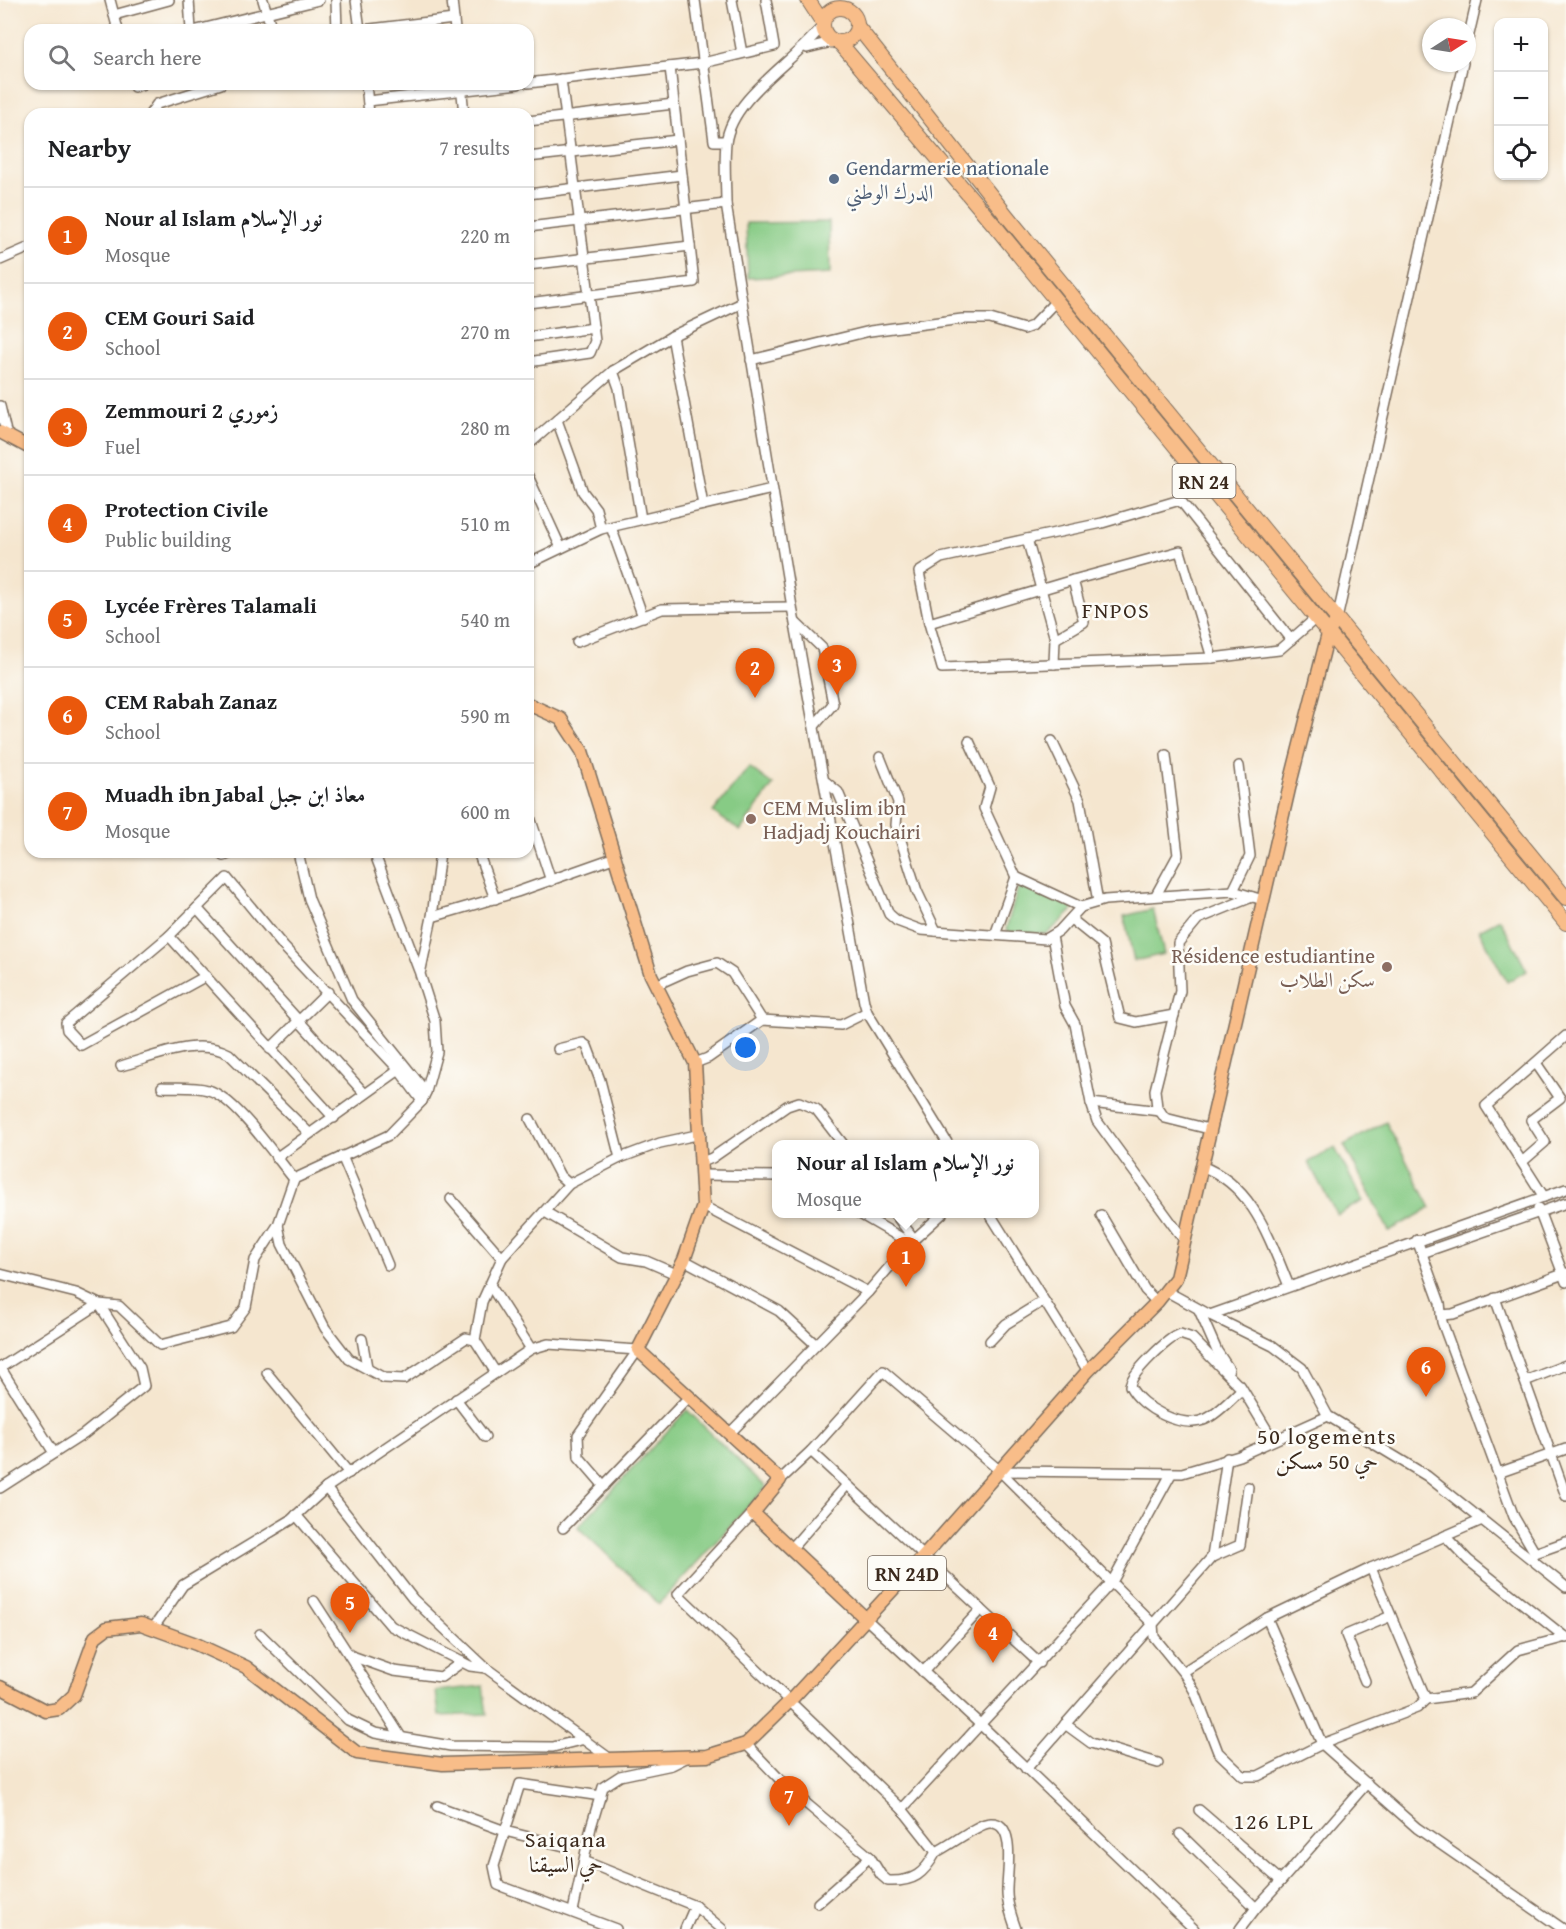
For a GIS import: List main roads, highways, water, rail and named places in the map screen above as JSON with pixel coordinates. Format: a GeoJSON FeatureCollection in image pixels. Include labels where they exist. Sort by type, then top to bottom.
{"type":"FeatureCollection","features":[{"type":"Feature","properties":{"kind":"highway"},"geometry":{"type":"LineString","coordinates":[[808,0],[827,35],[838,42],[851,38],[857,26],[854,14],[838,4],[830,11],[823,24]]}},
{"type":"Feature","properties":{"kind":"highway","name":"RN 24"},"geometry":{"type":"LineString","coordinates":[[857,26],[1014,225],[1566,898]]}},
{"type":"Feature","properties":{"kind":"highway","name":"RN 24"},"geometry":{"type":"LineString","coordinates":[[838,42],[1056,301],[1566,922]]}},
{"type":"Feature","properties":{"kind":"main road"},"geometry":{"type":"LineString","coordinates":[[3,434],[24,445]]}},
{"type":"Feature","properties":{"kind":"main road","name":"RN 24D"},"geometry":{"type":"LineString","coordinates":[[0,1687],[46,1711],[59,1709],[74,1695],[91,1644],[100,1632],[127,1623],[153,1627],[246,1667],[357,1753],[443,1764],[689,1756],[724,1752],[746,1744],[789,1702],[924,1556],[1088,1371],[1157,1302],[1176,1278],[1257,898],[1328,634],[1337,619]]}},
{"type":"Feature","properties":{"kind":"main road"},"geometry":{"type":"LineString","coordinates":[[534,707],[561,719],[582,750],[656,985],[695,1063],[701,1134],[703,1206],[684,1260],[638,1350],[780,1480],[753,1513],[865,1618]]}},
{"type":"Feature","properties":{"kind":"place","name":"Gendarmerie nationale الدرك الوطني"},"geometry":{"type":"Point","coordinates":[834,179]}},
{"type":"Feature","properties":{"kind":"place","name":"Zemmouri 2 زموري"},"geometry":{"type":"Point","coordinates":[837,695]}},
{"type":"Feature","properties":{"kind":"place","name":"CEM Gouri Said"},"geometry":{"type":"Point","coordinates":[755,698]}},
{"type":"Feature","properties":{"kind":"place","name":"CEM Muslim ibn Hadjadj Kouchairi"},"geometry":{"type":"Point","coordinates":[751,819]}},
{"type":"Feature","properties":{"kind":"place","name":"Résidence estudiantine سكن الطلاب"},"geometry":{"type":"Point","coordinates":[1387,967]}},
{"type":"Feature","properties":{"kind":"place","name":"Nour al Islam نور الإسلام"},"geometry":{"type":"Point","coordinates":[906,1287]}},
{"type":"Feature","properties":{"kind":"place","name":"CEM Rabah Zanaz"},"geometry":{"type":"Point","coordinates":[1426,1397]}},
{"type":"Feature","properties":{"kind":"place","name":"Lycée Frères Talamali"},"geometry":{"type":"Point","coordinates":[350,1633]}},
{"type":"Feature","properties":{"kind":"place","name":"Protection Civile"},"geometry":{"type":"Point","coordinates":[993,1663]}},
{"type":"Feature","properties":{"kind":"place","name":"Muadh ibn Jabal معاذ ابن جبل"},"geometry":{"type":"Point","coordinates":[789,1826]}},
{"type":"Feature","properties":{"kind":"district","name":"FNPOS"},"geometry":{"type":"Point","coordinates":[1116,610]}},
{"type":"Feature","properties":{"kind":"district","name":"50 logements حي 50 مسكن"},"geometry":{"type":"Point","coordinates":[1327,1448]}},
{"type":"Feature","properties":{"kind":"district","name":"126 LPL"},"geometry":{"type":"Point","coordinates":[1274,1821]}},
{"type":"Feature","properties":{"kind":"district","name":"Saiqana حي السيقنا"},"geometry":{"type":"Point","coordinates":[566,1852]}}]}
